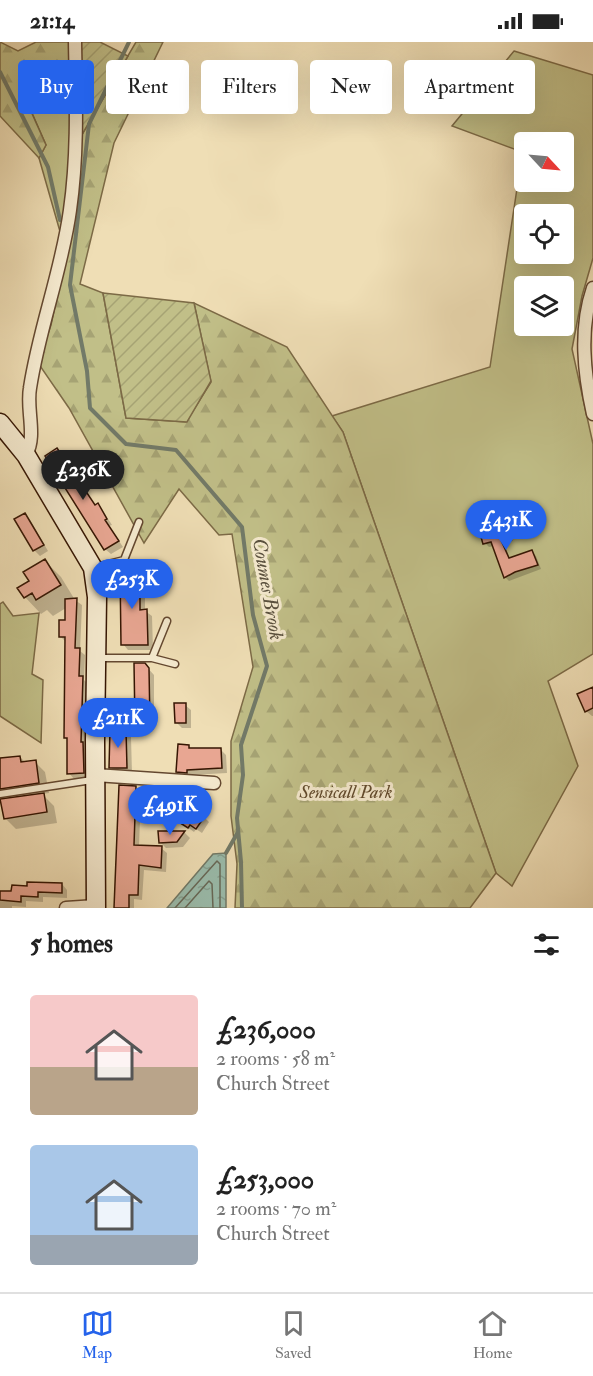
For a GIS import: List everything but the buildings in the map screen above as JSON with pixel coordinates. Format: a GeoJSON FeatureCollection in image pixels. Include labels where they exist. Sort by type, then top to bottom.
{"type":"FeatureCollection","features":[{"type":"Feature","properties":{"kind":"street"},"geometry":{"type":"LineString","coordinates":[[26,455],[31,446],[29,390],[42,322],[70,211],[76,140],[75,42]]}},
{"type":"Feature","properties":{"kind":"street"},"geometry":{"type":"LineString","coordinates":[[593,288],[583,346],[593,414]]}},
{"type":"Feature","properties":{"kind":"street"},"geometry":{"type":"LineString","coordinates":[[0,424],[26,455],[93,568],[98,597],[95,777],[96,907],[66,908]]}},
{"type":"Feature","properties":{"kind":"street"},"geometry":{"type":"LineString","coordinates":[[95,777],[214,783]]}},
{"type":"Feature","properties":{"kind":"lane"},"geometry":{"type":"LineString","coordinates":[[93,568],[124,560],[139,522]]}},
{"type":"Feature","properties":{"kind":"lane"},"geometry":{"type":"LineString","coordinates":[[152,658],[167,621]]}},
{"type":"Feature","properties":{"kind":"lane"},"geometry":{"type":"LineString","coordinates":[[96,658],[152,658],[176,664]]}},
{"type":"Feature","properties":{"kind":"lane"},"geometry":{"type":"LineString","coordinates":[[0,794],[95,777]]}},
{"type":"Feature","properties":{"kind":"green space"},"geometry":{"type":"Polygon","coordinates":[[[0,42],[18,51],[36,42],[69,42],[69,60],[18,60],[18,114],[32,114],[46,145],[39,158],[0,116],[0,42]]]}},
{"type":"Feature","properties":{"kind":"green space"},"geometry":{"type":"Polygon","coordinates":[[[80,42],[100,42],[128,56],[126,60],[106,60],[106,94],[80,138],[80,114],[94,114],[94,60],[80,60],[80,42]]]}},
{"type":"Feature","properties":{"kind":"green space","name":"Sensicall Park"},"geometry":{"type":"Polygon","coordinates":[[[136,42],[163,42],[154,60],[126,60],[136,42]]]}},
{"type":"Feature","properties":{"kind":"green space"},"geometry":{"type":"Polygon","coordinates":[[[514,51],[593,75],[593,258],[582,296],[572,349],[593,444],[593,654],[548,681],[578,766],[512,886],[496,873],[343,432],[332,416],[490,367],[514,208],[514,264],[574,264],[574,204],[515,204],[516,192],[574,192],[574,132],[514,132],[514,149],[452,126],[462,114],[535,114],[535,60],[507,60],[514,51]]]}},
{"type":"Feature","properties":{"kind":"green space","name":"Sensicall Park"},"geometry":{"type":"Polygon","coordinates":[[[106,93],[106,114],[128,114],[114,143],[80,284],[103,293],[126,418],[186,422],[211,382],[194,303],[287,347],[343,432],[496,873],[470,908],[235,908],[237,864],[231,816],[231,741],[253,667],[232,534],[219,535],[179,489],[144,543],[69,408],[38,363],[51,325],[75,212],[80,138],[106,93]]]}},
{"type":"Feature","properties":{"kind":"green space"},"geometry":{"type":"Polygon","coordinates":[[[32,114],[70,114],[69,183],[61,235],[39,158],[46,145],[32,114]]]}},
{"type":"Feature","properties":{"kind":"green space"},"geometry":{"type":"Polygon","coordinates":[[[103,293],[194,303],[211,381],[187,422],[126,418],[103,293]]]}},
{"type":"Feature","properties":{"kind":"green space"},"geometry":{"type":"Polygon","coordinates":[[[3,602],[13,616],[39,613],[32,674],[43,680],[41,743],[0,716],[0,604],[3,602]]]}},
{"type":"Feature","properties":{"kind":"water"},"geometry":{"type":"Polygon","coordinates":[[[226,853],[226,908],[167,908],[213,854],[226,853]]]}},
{"type":"Feature","properties":{"kind":"waterway","name":"Coumes Brook"},"geometry":{"type":"LineString","coordinates":[[129,42],[89,124],[70,285],[87,371],[90,408],[126,444],[176,450],[242,527],[253,615],[267,666],[241,745],[243,775],[237,818],[242,908]]}},
{"type":"Feature","properties":{"kind":"waterway"},"geometry":{"type":"LineString","coordinates":[[0,72],[48,167],[60,220]]}},
{"type":"Feature","properties":{"kind":"waterway"},"geometry":{"type":"LineString","coordinates":[[226,853],[238,832]]}}]}
